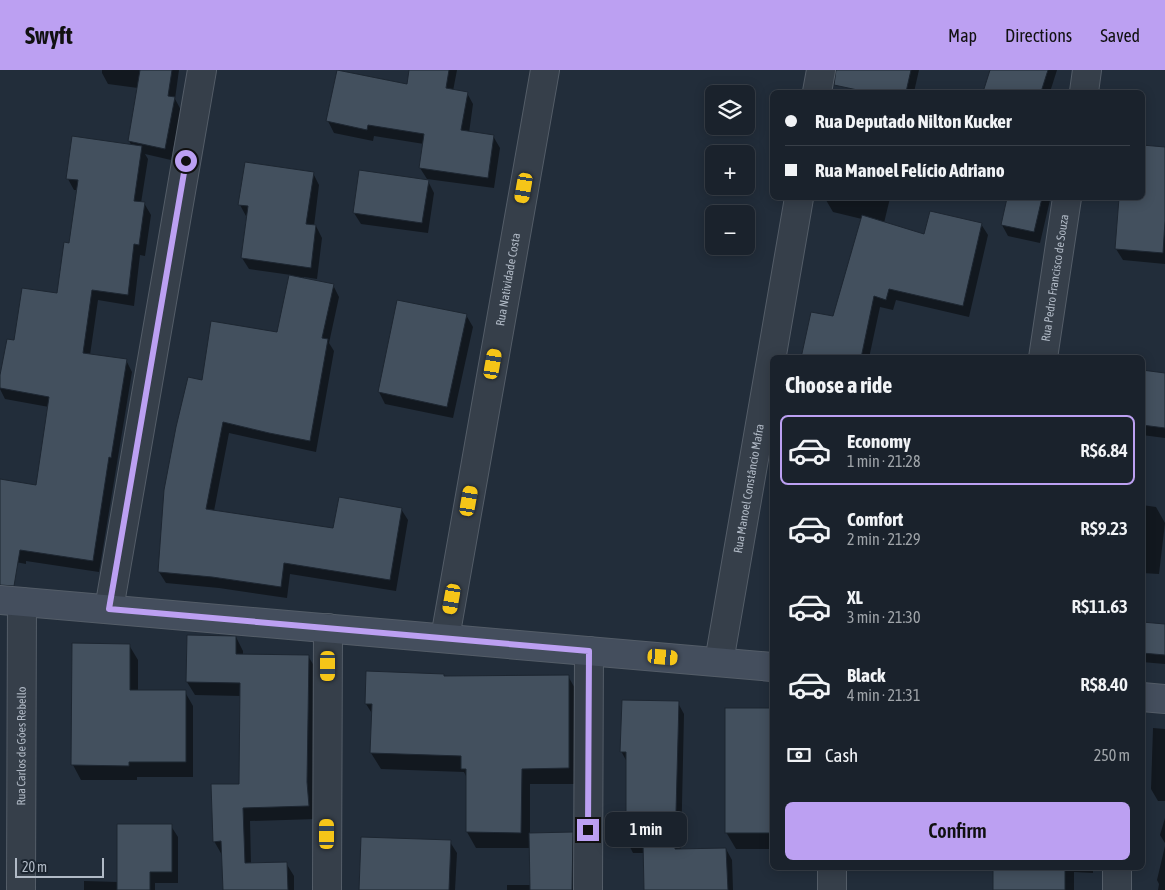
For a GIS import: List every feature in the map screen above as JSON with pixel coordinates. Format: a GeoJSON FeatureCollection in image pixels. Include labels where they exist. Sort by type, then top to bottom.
{"type":"FeatureCollection","features":[{"type":"Feature","properties":{"kind":"main road"},"geometry":{"type":"LineString","coordinates":[[11,601],[770,667]]}},
{"type":"Feature","properties":{"kind":"main road"},"geometry":{"type":"LineString","coordinates":[[1145,697],[1165,699]]}},
{"type":"Feature","properties":{"kind":"street"},"geometry":{"type":"LineString","coordinates":[[109,609],[202,70]]}},
{"type":"Feature","properties":{"kind":"street","name":"Rua Natividade Costa"},"geometry":{"type":"LineString","coordinates":[[445,638],[545,70]]}},
{"type":"Feature","properties":{"kind":"street"},"geometry":{"type":"LineString","coordinates":[[817,90],[821,70]]}},
{"type":"Feature","properties":{"kind":"street"},"geometry":{"type":"LineString","coordinates":[[1084,90],[1087,70]]}},
{"type":"Feature","properties":{"kind":"street","name":"Rua Manoel Constâncio Mafra"},"geometry":{"type":"LineString","coordinates":[[772,355],[799,200]]}},
{"type":"Feature","properties":{"kind":"street","name":"Rua Pedro Francisco de Souza"},"geometry":{"type":"LineString","coordinates":[[1042,355],[1067,200]]}},
{"type":"Feature","properties":{"kind":"street","name":"Rua Manoel Constâncio Mafra"},"geometry":{"type":"LineString","coordinates":[[719,662],[770,366]]}},
{"type":"Feature","properties":{"kind":"street","name":"Rua Carlos de Góes Rebello"},"geometry":{"type":"LineString","coordinates":[[11,601],[20,890]]}},
{"type":"Feature","properties":{"kind":"street"},"geometry":{"type":"LineString","coordinates":[[327,890],[328,628]]}},
{"type":"Feature","properties":{"kind":"street"},"geometry":{"type":"LineString","coordinates":[[588,890],[589,651]]}},
{"type":"Feature","properties":{"kind":"street"},"geometry":{"type":"LineString","coordinates":[[832,870],[832,890]]}},
{"type":"Feature","properties":{"kind":"street"},"geometry":{"type":"LineString","coordinates":[[1117,870],[1117,890]]}},
{"type":"Feature","properties":{"kind":"building"},"geometry":{"type":"Polygon","coordinates":[[[140,70],[172,70],[168,96],[175,97],[165,149],[128,141],[140,70]]]}},
{"type":"Feature","properties":{"kind":"building"},"geometry":{"type":"Polygon","coordinates":[[[337,70],[407,84],[409,70],[449,70],[446,88],[468,92],[461,130],[494,135],[488,178],[419,168],[424,134],[368,125],[367,130],[326,121],[337,70]]]}},
{"type":"Feature","properties":{"kind":"building"},"geometry":{"type":"Polygon","coordinates":[[[836,70],[911,70],[906,90],[858,90],[834,85],[836,70]]]}},
{"type":"Feature","properties":{"kind":"building"},"geometry":{"type":"Polygon","coordinates":[[[990,70],[1048,70],[1042,90],[984,90],[990,70]]]}},
{"type":"Feature","properties":{"kind":"building"},"geometry":{"type":"Polygon","coordinates":[[[72,136],[142,146],[134,201],[145,202],[139,245],[134,244],[128,295],[92,290],[83,353],[127,359],[93,561],[20,550],[14,586],[0,585],[0,479],[36,485],[49,397],[0,388],[0,375],[7,339],[14,340],[22,288],[57,293],[64,242],[69,243],[78,180],[66,179],[72,136]]]}},
{"type":"Feature","properties":{"kind":"building"},"geometry":{"type":"Polygon","coordinates":[[[1145,145],[1165,147],[1163,253],[1115,249],[1119,200],[1145,200],[1145,145]]]}},
{"type":"Feature","properties":{"kind":"building"},"geometry":{"type":"Polygon","coordinates":[[[245,162],[314,172],[306,224],[316,225],[311,268],[241,258],[248,206],[238,205],[245,162]]]}},
{"type":"Feature","properties":{"kind":"building"},"geometry":{"type":"Polygon","coordinates":[[[359,170],[429,180],[422,223],[353,213],[359,170]]]}},
{"type":"Feature","properties":{"kind":"building"},"geometry":{"type":"Polygon","coordinates":[[[1007,200],[1042,200],[1034,232],[1001,225],[1007,200]]]}},
{"type":"Feature","properties":{"kind":"building"},"geometry":{"type":"Polygon","coordinates":[[[930,211],[982,223],[963,306],[889,289],[886,300],[874,296],[862,355],[802,355],[811,312],[833,316],[862,215],[924,234],[930,211]]]}},
{"type":"Feature","properties":{"kind":"building"},"geometry":{"type":"Polygon","coordinates":[[[289,275],[334,284],[322,338],[328,339],[310,441],[223,422],[206,509],[333,528],[339,497],[402,508],[390,580],[284,563],[281,587],[212,577],[158,572],[164,490],[176,427],[188,377],[202,380],[211,321],[277,332],[289,275]]]}},
{"type":"Feature","properties":{"kind":"building"},"geometry":{"type":"Polygon","coordinates":[[[397,300],[467,314],[447,407],[378,392],[397,300]]]}},
{"type":"Feature","properties":{"kind":"building"},"geometry":{"type":"Polygon","coordinates":[[[1145,370],[1165,373],[1165,428],[1145,425],[1145,370]]]}},
{"type":"Feature","properties":{"kind":"building"},"geometry":{"type":"Polygon","coordinates":[[[1145,622],[1165,624],[1165,655],[1145,653],[1145,622]]]}},
{"type":"Feature","properties":{"kind":"building"},"geometry":{"type":"Polygon","coordinates":[[[187,635],[236,636],[236,654],[309,655],[307,782],[309,806],[243,808],[245,863],[287,862],[288,890],[223,890],[221,841],[213,842],[211,784],[239,784],[240,683],[186,682],[187,635]]]}},
{"type":"Feature","properties":{"kind":"building"},"geometry":{"type":"Polygon","coordinates":[[[72,643],[130,644],[130,690],[186,690],[186,762],[129,762],[129,766],[71,765],[72,643]]]}},
{"type":"Feature","properties":{"kind":"building"},"geometry":{"type":"Polygon","coordinates":[[[366,671],[444,674],[444,676],[569,675],[569,768],[522,769],[521,833],[466,832],[466,769],[461,769],[461,756],[370,753],[372,704],[365,704],[366,671]]]}},
{"type":"Feature","properties":{"kind":"building"},"geometry":{"type":"Polygon","coordinates":[[[622,700],[679,701],[675,849],[726,848],[728,890],[644,890],[643,842],[626,842],[626,752],[620,752],[622,700]]]}},
{"type":"Feature","properties":{"kind":"building"},"geometry":{"type":"Polygon","coordinates":[[[725,708],[770,708],[770,833],[725,833],[725,708]]]}},
{"type":"Feature","properties":{"kind":"building"},"geometry":{"type":"Polygon","coordinates":[[[117,824],[172,824],[172,872],[150,872],[150,890],[117,890],[117,824]]]}},
{"type":"Feature","properties":{"kind":"building"},"geometry":{"type":"Polygon","coordinates":[[[573,832],[572,890],[530,890],[529,833],[573,832]]]}},
{"type":"Feature","properties":{"kind":"building"},"geometry":{"type":"Polygon","coordinates":[[[361,837],[451,840],[449,890],[359,890],[361,837]]]}},
{"type":"Feature","properties":{"kind":"building"},"geometry":{"type":"Polygon","coordinates":[[[993,870],[1065,870],[1065,890],[993,890],[993,870]]]}},
{"type":"Feature","properties":{"kind":"route"},"geometry":{"type":"LineString","coordinates":[[186,161],[109,609],[589,651],[588,830]]}}]}
